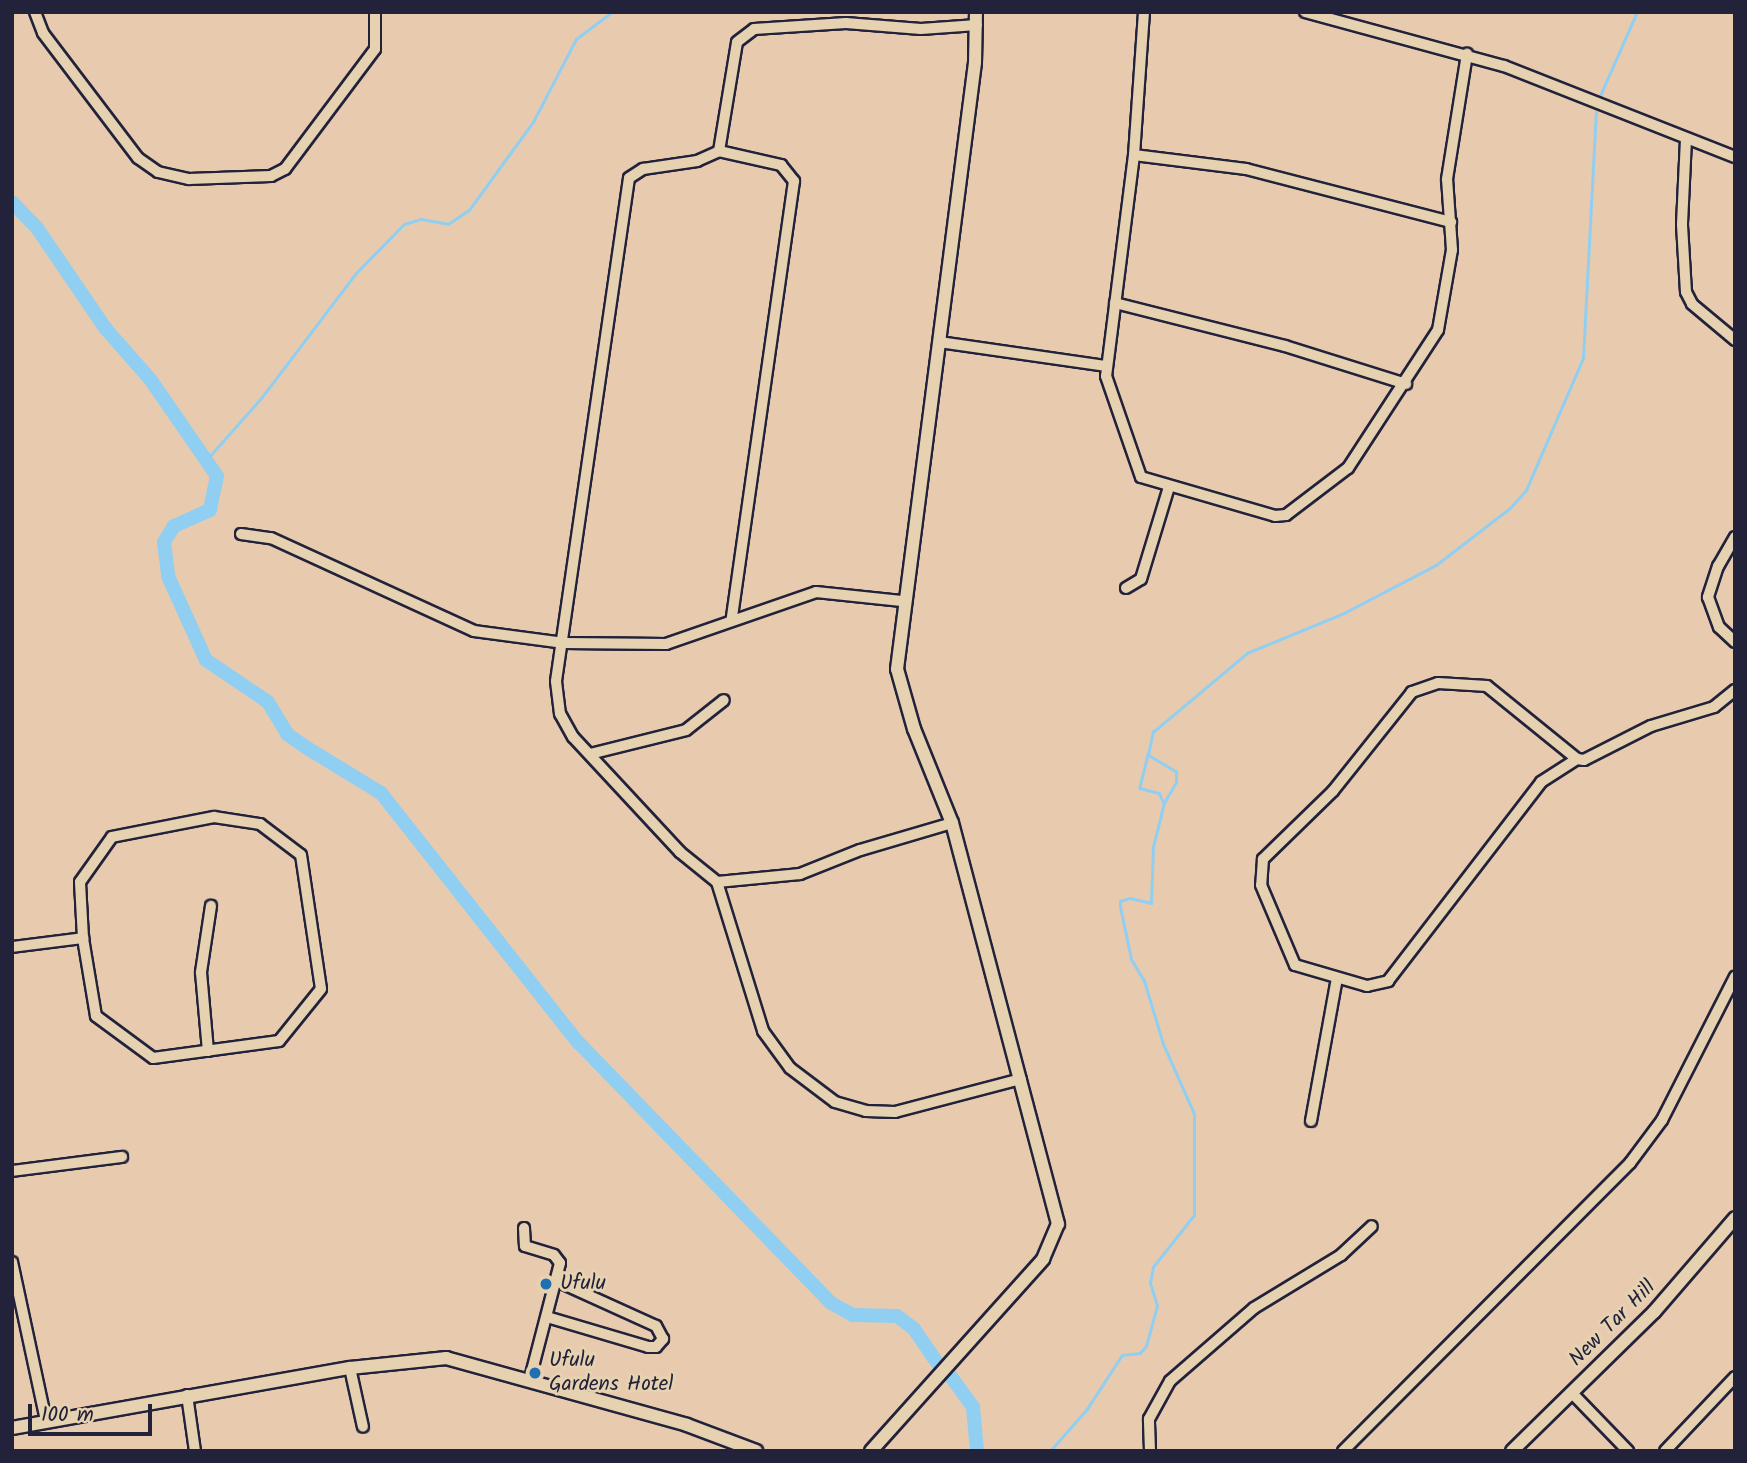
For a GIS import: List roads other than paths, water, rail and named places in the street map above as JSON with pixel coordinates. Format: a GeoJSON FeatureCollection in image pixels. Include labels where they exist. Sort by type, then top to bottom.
{"type":"FeatureCollection","features":[{"type":"Feature","properties":{"kind":"street"},"geometry":{"type":"LineString","coordinates":[[35,12],[43,33],[138,158],[158,172],[189,180],[271,176],[285,169],[376,49],[376,12]]}},
{"type":"Feature","properties":{"kind":"street"},"geometry":{"type":"LineString","coordinates":[[1144,12],[1134,155],[1105,366],[1139,473],[1169,486],[1286,515],[1348,468],[1406,384],[1438,330],[1445,306],[1451,222],[1447,179],[1466,54]]}},
{"type":"Feature","properties":{"kind":"street"},"geometry":{"type":"LineString","coordinates":[[1305,12],[1466,54],[1560,86],[1735,157]]}},
{"type":"Feature","properties":{"kind":"street"},"geometry":{"type":"LineString","coordinates":[[719,151],[737,42],[754,29],[846,23],[921,29],[976,19],[939,342],[902,601],[899,682],[952,823],[1058,1215],[1054,1241],[871,1451]]}},
{"type":"Feature","properties":{"kind":"street"},"geometry":{"type":"LineString","coordinates":[[1686,139],[1682,225],[1686,292],[1692,304],[1735,340]]}},
{"type":"Feature","properties":{"kind":"street"},"geometry":{"type":"LineString","coordinates":[[731,621],[794,181],[781,165],[719,151],[697,161],[643,169],[625,186],[556,699],[566,727],[680,852],[718,882],[763,1031],[790,1068],[835,1102],[866,1111],[895,1112],[1021,1079]]}},
{"type":"Feature","properties":{"kind":"street"},"geometry":{"type":"LineString","coordinates":[[1134,155],[1246,169],[1451,222]]}},
{"type":"Feature","properties":{"kind":"street"},"geometry":{"type":"LineString","coordinates":[[1115,303],[1285,346],[1406,384]]}},
{"type":"Feature","properties":{"kind":"street"},"geometry":{"type":"LineString","coordinates":[[939,342],[1105,366]]}},
{"type":"Feature","properties":{"kind":"street"},"geometry":{"type":"LineString","coordinates":[[1126,588],[1141,579],[1169,486]]}},
{"type":"Feature","properties":{"kind":"street"},"geometry":{"type":"LineString","coordinates":[[241,534],[271,538],[474,631],[564,643],[650,647],[816,592],[902,601]]}},
{"type":"Feature","properties":{"kind":"street"},"geometry":{"type":"LineString","coordinates":[[1735,537],[1718,566],[1708,597],[1719,627],[1735,642]]}},
{"type":"Feature","properties":{"kind":"street"},"geometry":{"type":"LineString","coordinates":[[1577,759],[1541,782],[1388,981],[1375,986],[1295,965],[1261,885],[1261,867],[1277,843],[1358,762],[1412,692],[1438,683],[1487,686],[1577,759],[1584,760],[1651,726],[1714,706],[1735,690]]}},
{"type":"Feature","properties":{"kind":"street"},"geometry":{"type":"LineString","coordinates":[[590,754],[686,730],[724,700]]}},
{"type":"Feature","properties":{"kind":"street"},"geometry":{"type":"LineString","coordinates":[[228,816],[260,824],[294,848],[307,873],[321,989],[282,1039],[153,1058],[101,1023],[94,1012],[83,938],[80,882],[107,842],[118,835],[228,816]]}},
{"type":"Feature","properties":{"kind":"street"},"geometry":{"type":"LineString","coordinates":[[718,882],[800,874],[860,850],[952,823]]}},
{"type":"Feature","properties":{"kind":"street"},"geometry":{"type":"LineString","coordinates":[[208,1051],[201,972],[211,906]]}},
{"type":"Feature","properties":{"kind":"street"},"geometry":{"type":"LineString","coordinates":[[12,947],[83,938]]}},
{"type":"Feature","properties":{"kind":"street"},"geometry":{"type":"LineString","coordinates":[[1343,1451],[1630,1163],[1662,1120],[1735,976]]}},
{"type":"Feature","properties":{"kind":"street"},"geometry":{"type":"LineString","coordinates":[[1311,1121],[1338,978]]}},
{"type":"Feature","properties":{"kind":"street"},"geometry":{"type":"LineString","coordinates":[[12,1171],[122,1157]]}},
{"type":"Feature","properties":{"kind":"street","name":"New Tar Hill"},"geometry":{"type":"LineString","coordinates":[[1512,1451],[1678,1286],[1735,1218]]}},
{"type":"Feature","properties":{"kind":"street"},"geometry":{"type":"LineString","coordinates":[[1150,1451],[1149,1419],[1170,1381],[1254,1308],[1341,1255],[1372,1226]]}},
{"type":"Feature","properties":{"kind":"street"},"geometry":{"type":"LineString","coordinates":[[524,1228],[525,1246],[559,1259],[556,1281],[530,1378]]}},
{"type":"Feature","properties":{"kind":"street"},"geometry":{"type":"LineString","coordinates":[[12,1262],[46,1421]]}},
{"type":"Feature","properties":{"kind":"street"},"geometry":{"type":"LineString","coordinates":[[547,1317],[648,1347],[656,1347],[663,1339],[656,1326],[556,1281]]}},
{"type":"Feature","properties":{"kind":"street"},"geometry":{"type":"LineString","coordinates":[[12,1428],[350,1368],[446,1358],[530,1378],[687,1425],[756,1451]]}},
{"type":"Feature","properties":{"kind":"street"},"geometry":{"type":"LineString","coordinates":[[350,1368],[363,1427]]}},
{"type":"Feature","properties":{"kind":"street"},"geometry":{"type":"LineString","coordinates":[[1665,1451],[1735,1377]]}},
{"type":"Feature","properties":{"kind":"street"},"geometry":{"type":"LineString","coordinates":[[1572,1392],[1628,1451]]}},
{"type":"Feature","properties":{"kind":"street"},"geometry":{"type":"LineString","coordinates":[[187,1395],[195,1451]]}},
{"type":"Feature","properties":{"kind":"waterway"},"geometry":{"type":"LineString","coordinates":[[208,458],[262,397],[357,272],[404,224],[421,219],[448,224],[469,210],[533,122],[576,39],[612,12]]}},
{"type":"Feature","properties":{"kind":"waterway"},"geometry":{"type":"LineString","coordinates":[[1599,98],[1637,12]]}},
{"type":"Feature","properties":{"kind":"waterway"},"geometry":{"type":"LineString","coordinates":[[1050,1451],[1087,1409],[1122,1355],[1140,1353],[1146,1346],[1157,1306],[1150,1283],[1153,1267],[1194,1215],[1194,1114],[1163,1044],[1144,981],[1131,959],[1120,907],[1120,901],[1130,898],[1151,903],[1153,847],[1164,803],[1176,782],[1176,772],[1148,755],[1153,732],[1247,653],[1344,613],[1436,565],[1510,508],[1526,490],[1583,358],[1596,112]]}},
{"type":"Feature","properties":{"kind":"waterway"},"geometry":{"type":"LineString","coordinates":[[12,202],[37,228],[106,329],[150,379],[217,476],[210,510],[174,526],[164,542],[168,576],[206,660],[268,702],[287,734],[381,793],[578,1042],[831,1303],[853,1315],[897,1316],[914,1329],[938,1364]]}},
{"type":"Feature","properties":{"kind":"waterway"},"geometry":{"type":"LineString","coordinates":[[1148,755],[1140,788],[1159,793],[1164,803]]}},
{"type":"Feature","properties":{"kind":"waterway"},"geometry":{"type":"LineString","coordinates":[[949,1374],[973,1407],[977,1451]]}},
{"type":"Feature","properties":{"kind":"place","name":"Ufulu"},"geometry":{"type":"Point","coordinates":[546,1284]}},
{"type":"Feature","properties":{"kind":"place","name":"Ufulu Gardens Hotel"},"geometry":{"type":"Point","coordinates":[535,1373]}}]}
